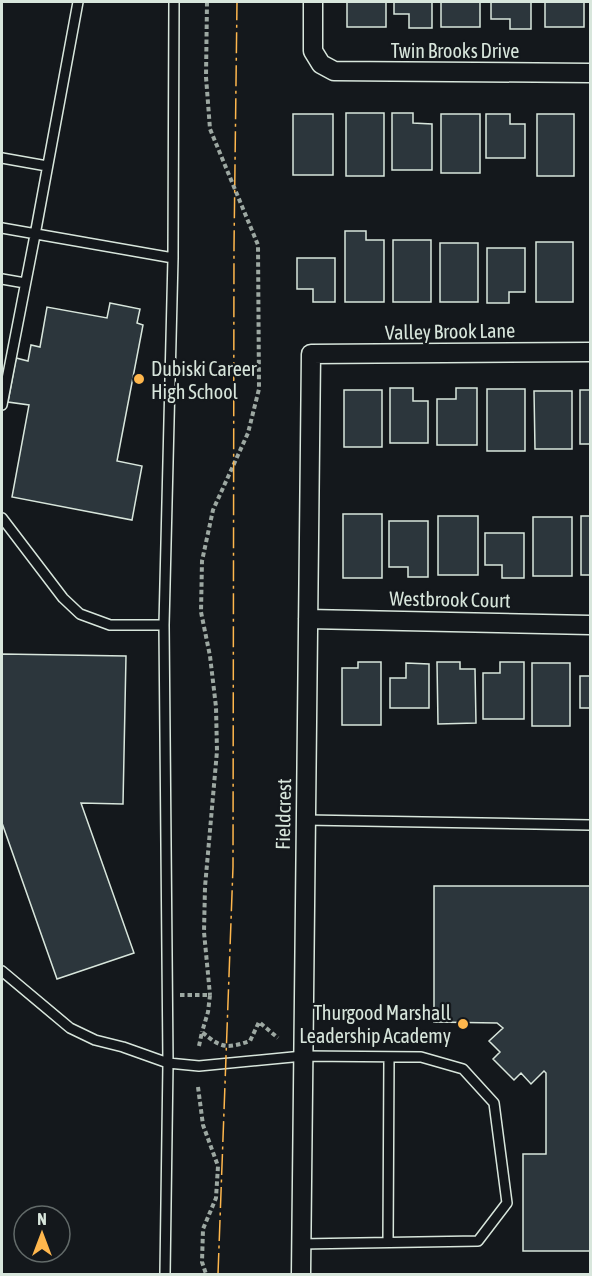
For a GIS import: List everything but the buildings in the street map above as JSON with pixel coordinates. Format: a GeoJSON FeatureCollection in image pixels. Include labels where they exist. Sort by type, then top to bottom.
{"type":"FeatureCollection","features":[{"type":"Feature","properties":{"kind":"street","name":"Twin Brooks Drive"},"geometry":{"type":"LineString","coordinates":[[313,2],[313,51],[321,64],[334,71],[591,73]]}},
{"type":"Feature","properties":{"kind":"street","name":"Valley Brook Lane"},"geometry":{"type":"LineString","coordinates":[[311,354],[591,352]]}},
{"type":"Feature","properties":{"kind":"street","name":"Fieldcrest"},"geometry":{"type":"LineString","coordinates":[[301,1275],[311,354]]}},
{"type":"Feature","properties":{"kind":"street","name":"Westbrook Court"},"geometry":{"type":"LineString","coordinates":[[308,619],[591,625]]}},
{"type":"Feature","properties":{"kind":"lane"},"geometry":{"type":"LineString","coordinates":[[2,405],[78,2]]}},
{"type":"Feature","properties":{"kind":"lane"},"geometry":{"type":"LineString","coordinates":[[165,1275],[168,1063],[164,625],[172,258],[174,2]]}},
{"type":"Feature","properties":{"kind":"lane"},"geometry":{"type":"LineString","coordinates":[[2,158],[47,166]]}},
{"type":"Feature","properties":{"kind":"lane"},"geometry":{"type":"LineString","coordinates":[[2,228],[172,258]]}},
{"type":"Feature","properties":{"kind":"lane"},"geometry":{"type":"LineString","coordinates":[[2,279],[25,283]]}},
{"type":"Feature","properties":{"kind":"lane"},"geometry":{"type":"LineString","coordinates":[[2,518],[63,598],[80,614],[110,625],[164,625]]}},
{"type":"Feature","properties":{"kind":"lane"},"geometry":{"type":"LineString","coordinates":[[306,820],[591,825]]}},
{"type":"Feature","properties":{"kind":"lane"},"geometry":{"type":"LineString","coordinates":[[2,971],[70,1028],[95,1040],[168,1063],[199,1065],[303,1056],[421,1057],[463,1069],[494,1103],[507,1203],[478,1240],[301,1244]]}},
{"type":"Feature","properties":{"kind":"lane"},"geometry":{"type":"LineString","coordinates":[[388,1242],[389,1057]]}},
{"type":"Feature","properties":{"kind":"path"},"geometry":{"type":"LineString","coordinates":[[199,1046],[210,994],[204,932],[205,887],[217,751],[216,707],[210,656],[201,612],[202,561],[213,510],[248,433],[259,389],[258,245],[210,129],[206,77],[207,2]]}},
{"type":"Feature","properties":{"kind":"path"},"geometry":{"type":"LineString","coordinates":[[177,995],[210,994]]}},
{"type":"Feature","properties":{"kind":"path"},"geometry":{"type":"LineString","coordinates":[[202,1032],[217,1044],[233,1047],[250,1041],[259,1022],[278,1038]]}},
{"type":"Feature","properties":{"kind":"path"},"geometry":{"type":"LineString","coordinates":[[198,1087],[202,1125],[218,1166],[216,1198],[202,1229],[202,1262],[206,1275]]}},
{"type":"Feature","properties":{"kind":"power"},"geometry":{"type":"LineString","coordinates":[[218,1274],[233,867],[234,247],[237,2]]}},
{"type":"Feature","properties":{"kind":"place","name":"Dubiski Career High School"},"geometry":{"type":"Point","coordinates":[139,379]}},
{"type":"Feature","properties":{"kind":"place","name":"Thurgood Marshall Leadership Academy"},"geometry":{"type":"Point","coordinates":[463,1024]}}]}
